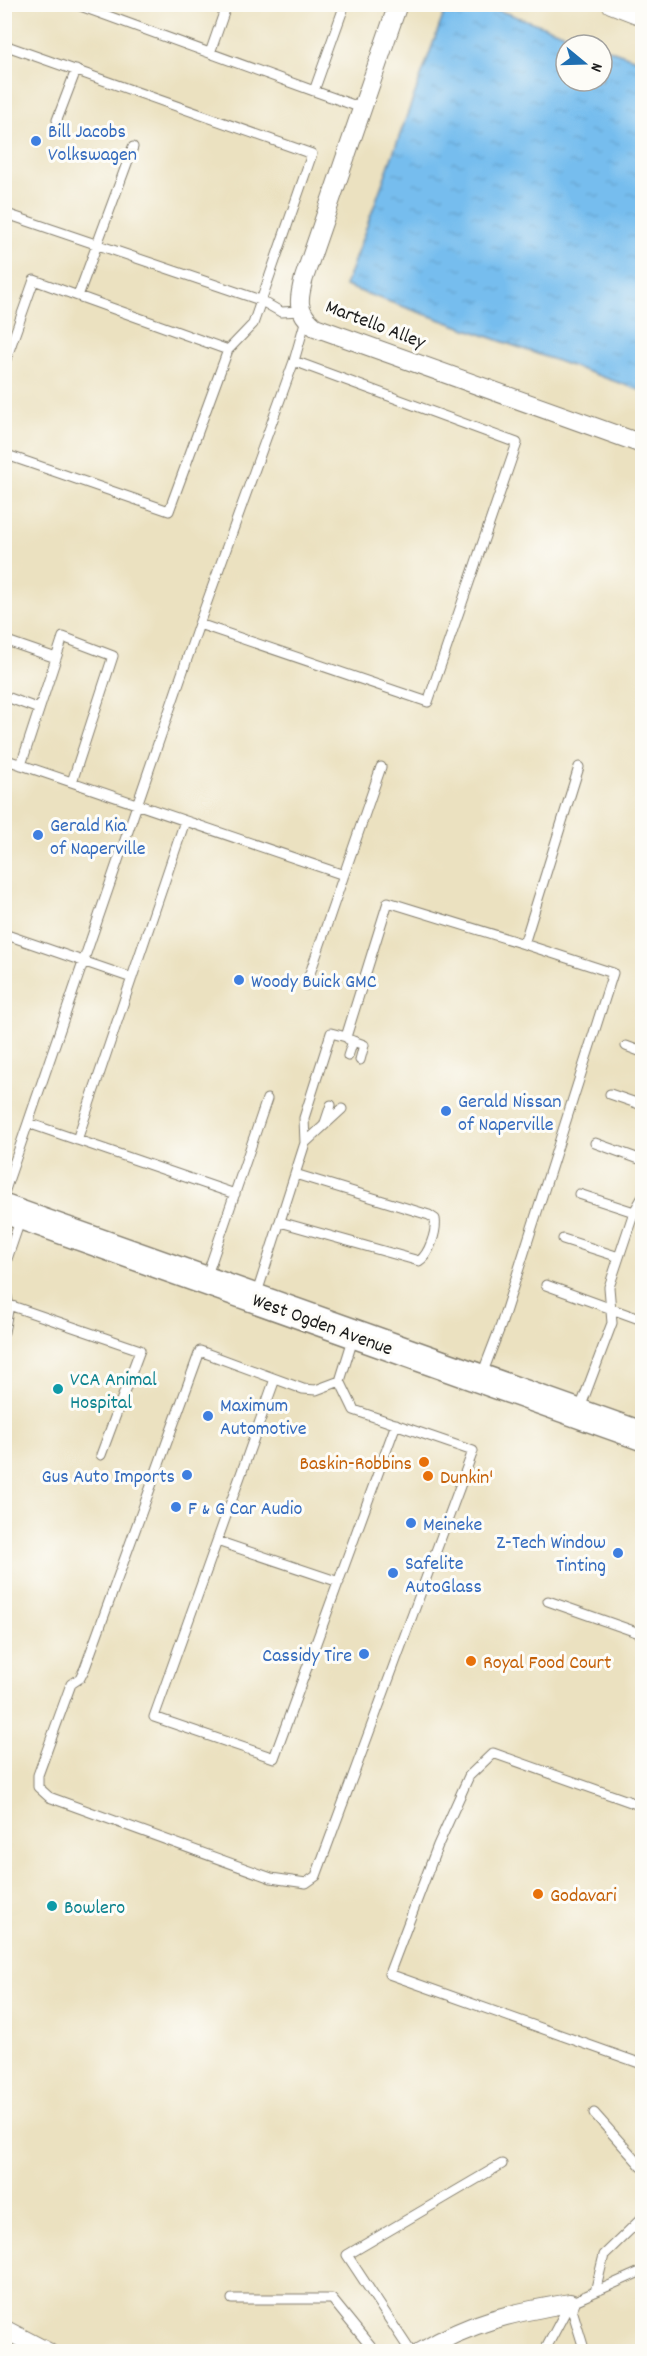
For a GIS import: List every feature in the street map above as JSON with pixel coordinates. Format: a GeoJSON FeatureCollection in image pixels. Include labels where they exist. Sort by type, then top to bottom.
{"type":"FeatureCollection","features":[{"type":"Feature","properties":{"kind":"main road","name":"West Ogden Avenue"},"geometry":{"type":"LineString","coordinates":[[13,1212],[642,1436]]}},
{"type":"Feature","properties":{"kind":"street","name":"Martello Alley"},"geometry":{"type":"LineString","coordinates":[[398,4],[304,278],[298,300],[304,315],[315,327],[642,444]]}},
{"type":"Feature","properties":{"kind":"street"},"geometry":{"type":"LineString","coordinates":[[611,4],[642,16]]}},
{"type":"Feature","properties":{"kind":"street"},"geometry":{"type":"LineString","coordinates":[[421,2352],[456,2332],[489,2319],[515,2312],[570,2303]]}},
{"type":"Feature","properties":{"kind":"street"},"geometry":{"type":"LineString","coordinates":[[4,2329],[48,2352]]}},
{"type":"Feature","properties":{"kind":"lane"},"geometry":{"type":"LineString","coordinates":[[75,4],[362,108]]}},
{"type":"Feature","properties":{"kind":"lane"},"geometry":{"type":"LineString","coordinates":[[210,53],[227,4]]}},
{"type":"Feature","properties":{"kind":"lane"},"geometry":{"type":"LineString","coordinates":[[314,91],[345,4]]}},
{"type":"Feature","properties":{"kind":"lane"},"geometry":{"type":"LineString","coordinates":[[4,45],[312,154],[253,324],[228,350],[169,511],[4,454]]}},
{"type":"Feature","properties":{"kind":"lane"},"geometry":{"type":"LineString","coordinates":[[57,120],[76,70]]}},
{"type":"Feature","properties":{"kind":"lane"},"geometry":{"type":"LineString","coordinates":[[78,296],[133,147]]}},
{"type":"Feature","properties":{"kind":"lane"},"geometry":{"type":"LineString","coordinates":[[4,213],[260,300],[281,312],[304,315],[294,361],[199,624],[4,1193]]}},
{"type":"Feature","properties":{"kind":"lane"},"geometry":{"type":"LineString","coordinates":[[4,365],[34,280],[228,350]]}},
{"type":"Feature","properties":{"kind":"lane"},"geometry":{"type":"LineString","coordinates":[[199,624],[428,702],[517,443],[294,361]]}},
{"type":"Feature","properties":{"kind":"lane"},"geometry":{"type":"LineString","coordinates":[[21,765],[63,637],[113,656],[72,782]]}},
{"type":"Feature","properties":{"kind":"lane"},"geometry":{"type":"LineString","coordinates":[[4,640],[56,658]]}},
{"type":"Feature","properties":{"kind":"lane"},"geometry":{"type":"LineString","coordinates":[[4,696],[39,709]]}},
{"type":"Feature","properties":{"kind":"lane"},"geometry":{"type":"LineString","coordinates":[[4,759],[344,875]]}},
{"type":"Feature","properties":{"kind":"lane"},"geometry":{"type":"LineString","coordinates":[[306,985],[381,767]]}},
{"type":"Feature","properties":{"kind":"lane"},"geometry":{"type":"LineString","coordinates":[[524,944],[579,767]]}},
{"type":"Feature","properties":{"kind":"lane"},"geometry":{"type":"LineString","coordinates":[[77,1140],[185,821]]}},
{"type":"Feature","properties":{"kind":"lane"},"geometry":{"type":"LineString","coordinates":[[348,1056],[350,1039],[388,902],[614,973],[501,1325],[481,1379]]}},
{"type":"Feature","properties":{"kind":"lane"},"geometry":{"type":"LineString","coordinates":[[4,934],[132,978]]}},
{"type":"Feature","properties":{"kind":"lane"},"geometry":{"type":"LineString","coordinates":[[255,1299],[305,1143],[304,1118],[331,1033],[364,1045],[360,1060]]}},
{"type":"Feature","properties":{"kind":"lane"},"geometry":{"type":"LineString","coordinates":[[626,1046],[642,1052]]}},
{"type":"Feature","properties":{"kind":"lane"},"geometry":{"type":"LineString","coordinates":[[610,1094],[642,1105]]}},
{"type":"Feature","properties":{"kind":"lane"},"geometry":{"type":"LineString","coordinates":[[205,1281],[267,1099]]}},
{"type":"Feature","properties":{"kind":"lane"},"geometry":{"type":"LineString","coordinates":[[325,1125],[332,1105]]}},
{"type":"Feature","properties":{"kind":"lane"},"geometry":{"type":"LineString","coordinates":[[305,1143],[342,1109]]}},
{"type":"Feature","properties":{"kind":"lane"},"geometry":{"type":"LineString","coordinates":[[28,1123],[235,1194]]}},
{"type":"Feature","properties":{"kind":"lane"},"geometry":{"type":"LineString","coordinates":[[595,1143],[642,1160]]}},
{"type":"Feature","properties":{"kind":"lane"},"geometry":{"type":"LineString","coordinates":[[280,1222],[419,1261],[425,1257],[436,1225],[435,1219],[429,1215],[295,1174]]}},
{"type":"Feature","properties":{"kind":"lane"},"geometry":{"type":"LineString","coordinates":[[579,1194],[634,1212]]}},
{"type":"Feature","properties":{"kind":"lane"},"geometry":{"type":"LineString","coordinates":[[578,1413],[612,1323],[609,1287],[634,1212],[642,1198]]}},
{"type":"Feature","properties":{"kind":"lane"},"geometry":{"type":"LineString","coordinates":[[4,1332],[9,1305],[5,1288],[13,1212]]}},
{"type":"Feature","properties":{"kind":"lane"},"geometry":{"type":"LineString","coordinates":[[563,1239],[619,1257]]}},
{"type":"Feature","properties":{"kind":"lane"},"geometry":{"type":"LineString","coordinates":[[546,1286],[642,1320]]}},
{"type":"Feature","properties":{"kind":"lane"},"geometry":{"type":"LineString","coordinates":[[9,1305],[140,1350],[101,1455]]}},
{"type":"Feature","properties":{"kind":"lane"},"geometry":{"type":"LineString","coordinates":[[340,1381],[316,1390],[303,1389],[200,1351],[85,1668],[80,1678],[71,1684],[38,1775],[38,1787],[49,1797],[271,1878],[306,1883],[316,1876],[473,1451],[354,1410],[340,1381],[355,1334]]}},
{"type":"Feature","properties":{"kind":"lane"},"geometry":{"type":"LineString","coordinates":[[275,1378],[154,1717],[274,1758],[396,1424]]}},
{"type":"Feature","properties":{"kind":"lane"},"geometry":{"type":"LineString","coordinates":[[217,1541],[339,1582]]}},
{"type":"Feature","properties":{"kind":"lane"},"geometry":{"type":"LineString","coordinates":[[548,1601],[642,1634]]}},
{"type":"Feature","properties":{"kind":"lane"},"geometry":{"type":"LineString","coordinates":[[642,1806],[493,1753],[469,1776],[438,1845],[389,1974],[642,2064]]}},
{"type":"Feature","properties":{"kind":"lane"},"geometry":{"type":"LineString","coordinates":[[594,2114],[642,2166]]}},
{"type":"Feature","properties":{"kind":"lane"},"geometry":{"type":"LineString","coordinates":[[411,2352],[347,2255],[502,2164]]}},
{"type":"Feature","properties":{"kind":"lane"},"geometry":{"type":"LineString","coordinates":[[595,2292],[604,2255],[642,2218]]}},
{"type":"Feature","properties":{"kind":"lane"},"geometry":{"type":"LineString","coordinates":[[544,2352],[570,2303],[642,2271]]}},
{"type":"Feature","properties":{"kind":"lane"},"geometry":{"type":"LineString","coordinates":[[232,2299],[332,2299],[375,2352]]}},
{"type":"Feature","properties":{"kind":"lane"},"geometry":{"type":"LineString","coordinates":[[570,2303],[585,2352]]}},
{"type":"Feature","properties":{"kind":"water"},"geometry":{"type":"Polygon","coordinates":[[[447,5],[483,5],[563,33],[554,33],[554,93],[614,93],[614,51],[642,61],[642,391],[345,286],[447,5]]]}},
{"type":"Feature","properties":{"kind":"place","name":"Bill Jacobs Volkswagen"},"geometry":{"type":"Point","coordinates":[36,141]}},
{"type":"Feature","properties":{"kind":"place","name":"Gerald Kia of Naperville"},"geometry":{"type":"Point","coordinates":[38,835]}},
{"type":"Feature","properties":{"kind":"place","name":"Woody Buick GMC"},"geometry":{"type":"Point","coordinates":[239,980]}},
{"type":"Feature","properties":{"kind":"place","name":"Gerald Nissan of Naperville"},"geometry":{"type":"Point","coordinates":[446,1111]}},
{"type":"Feature","properties":{"kind":"place","name":"VCA Animal Hospital"},"geometry":{"type":"Point","coordinates":[58,1389]}},
{"type":"Feature","properties":{"kind":"place","name":"Maximum Automotive"},"geometry":{"type":"Point","coordinates":[208,1416]}},
{"type":"Feature","properties":{"kind":"place","name":"Baskin-Robbins"},"geometry":{"type":"Point","coordinates":[424,1462]}},
{"type":"Feature","properties":{"kind":"place","name":"Gus Auto Imports"},"geometry":{"type":"Point","coordinates":[187,1475]}},
{"type":"Feature","properties":{"kind":"place","name":"Dunkin'"},"geometry":{"type":"Point","coordinates":[428,1476]}},
{"type":"Feature","properties":{"kind":"place","name":"F & G Car Audio"},"geometry":{"type":"Point","coordinates":[176,1507]}},
{"type":"Feature","properties":{"kind":"place","name":"Meineke"},"geometry":{"type":"Point","coordinates":[411,1523]}},
{"type":"Feature","properties":{"kind":"place","name":"Z-Tech Window Tinting"},"geometry":{"type":"Point","coordinates":[618,1553]}},
{"type":"Feature","properties":{"kind":"place","name":"Safelite AutoGlass"},"geometry":{"type":"Point","coordinates":[393,1573]}},
{"type":"Feature","properties":{"kind":"place","name":"Cassidy Tire"},"geometry":{"type":"Point","coordinates":[364,1654]}},
{"type":"Feature","properties":{"kind":"place","name":"Royal Food Court"},"geometry":{"type":"Point","coordinates":[471,1661]}},
{"type":"Feature","properties":{"kind":"place","name":"Godavari"},"geometry":{"type":"Point","coordinates":[538,1894]}},
{"type":"Feature","properties":{"kind":"place","name":"Bowlero"},"geometry":{"type":"Point","coordinates":[52,1906]}}]}
